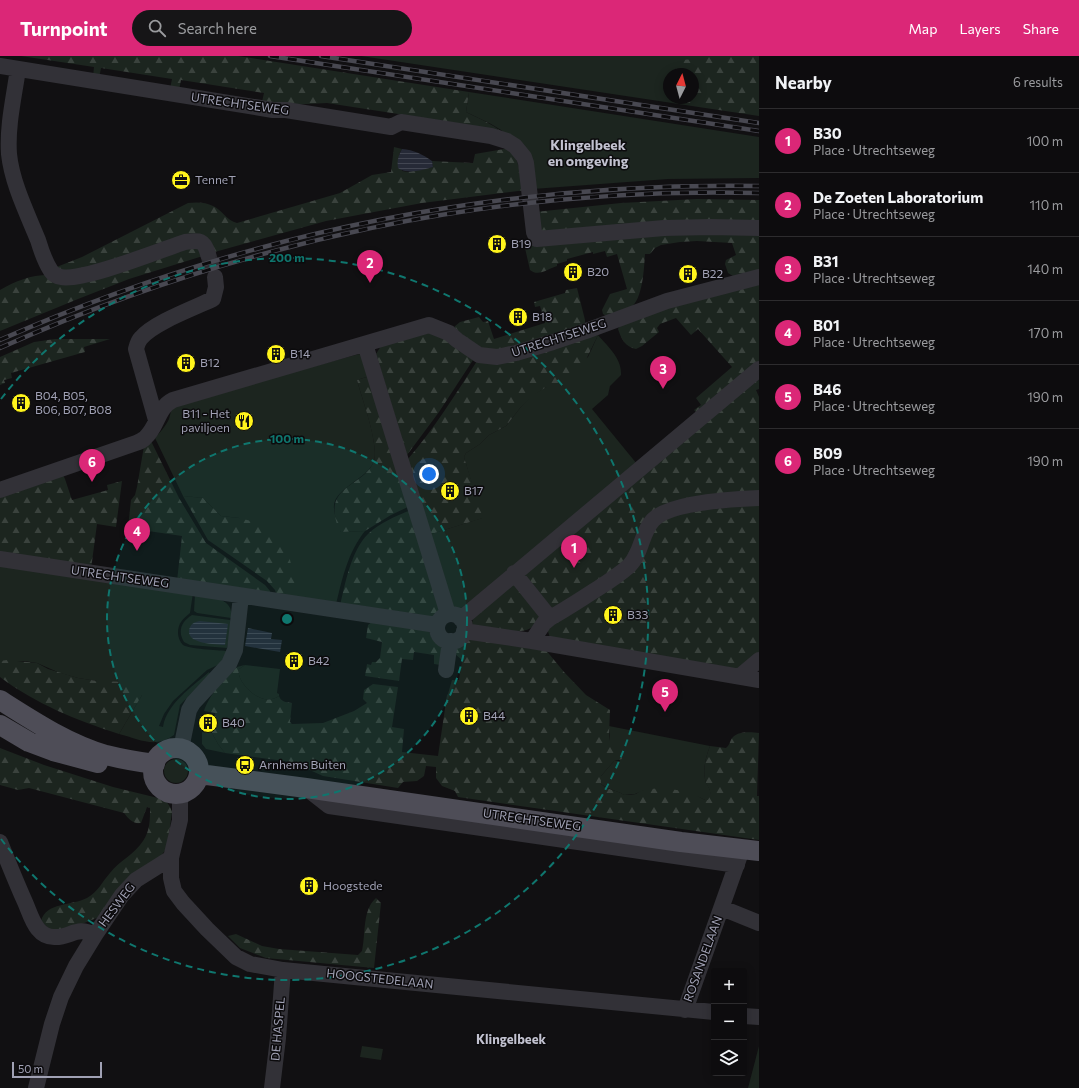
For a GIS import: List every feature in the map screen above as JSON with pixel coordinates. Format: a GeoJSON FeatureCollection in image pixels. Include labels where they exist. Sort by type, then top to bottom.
{"type":"FeatureCollection","features":[{"type":"Feature","properties":{"kind":"main road"},"geometry":{"type":"LineString","coordinates":[[0,700],[44,727],[80,745],[155,771]]}},
{"type":"Feature","properties":{"kind":"main road"},"geometry":{"type":"LineString","coordinates":[[0,725],[29,742],[53,751],[155,771]]}},
{"type":"Feature","properties":{"kind":"main road"},"geometry":{"type":"LineString","coordinates":[[182,745],[193,755],[199,767],[199,774],[191,789],[174,794],[162,789],[155,771],[159,756],[167,750],[182,745]]}},
{"type":"Feature","properties":{"kind":"main road","name":"UTRECHTSEWEG"},"geometry":{"type":"LineString","coordinates":[[199,774],[674,841],[746,855]]}},
{"type":"Feature","properties":{"kind":"street","name":"UTRECHTSEWEG"},"geometry":{"type":"LineString","coordinates":[[0,66],[273,110],[286,110],[391,126],[401,122],[491,136],[507,141],[515,146],[524,157],[527,169],[535,235],[537,239],[664,228],[759,228]]}},
{"type":"Feature","properties":{"kind":"street"},"geometry":{"type":"LineString","coordinates":[[18,69],[10,133],[10,154],[12,166],[30,222],[52,273],[62,277],[73,277],[101,270],[193,241],[200,241],[205,244],[208,254]]}},
{"type":"Feature","properties":{"kind":"street"},"geometry":{"type":"LineString","coordinates":[[156,420],[136,349],[141,337],[154,326],[213,299],[216,287],[215,277]]}},
{"type":"Feature","properties":{"kind":"street","name":"UTRECHTSEWEG"},"geometry":{"type":"LineString","coordinates":[[0,490],[136,443],[145,438],[166,404],[173,400],[429,325],[449,333],[479,355],[497,357],[516,353],[580,334],[667,300],[759,277]]}},
{"type":"Feature","properties":{"kind":"street"},"geometry":{"type":"LineString","coordinates":[[365,344],[453,622]]}},
{"type":"Feature","properties":{"kind":"street"},"geometry":{"type":"LineString","coordinates":[[446,670],[450,641],[440,637],[438,633],[514,573],[759,369]]}},
{"type":"Feature","properties":{"kind":"street"},"geometry":{"type":"LineString","coordinates":[[532,641],[544,623],[550,618],[617,576],[629,566],[637,554],[647,530],[653,520],[660,514],[691,505],[759,498]]}},
{"type":"Feature","properties":{"kind":"street","name":"UTRECHTSEWEG"},"geometry":{"type":"LineString","coordinates":[[0,559],[337,611],[453,622],[532,641],[759,680]]}},
{"type":"Feature","properties":{"kind":"street"},"geometry":{"type":"LineString","coordinates":[[514,573],[550,618]]}},
{"type":"Feature","properties":{"kind":"street"},"geometry":{"type":"LineString","coordinates":[[182,745],[189,710],[192,703],[229,664],[232,658],[241,596]]}},
{"type":"Feature","properties":{"kind":"street"},"geometry":{"type":"LineString","coordinates":[[740,676],[759,660]]}},
{"type":"Feature","properties":{"kind":"street","name":"HOOGSTEDELAAN"},"geometry":{"type":"LineString","coordinates":[[180,793],[180,820],[171,858],[171,878],[174,891],[207,929],[236,956],[250,964],[283,970],[711,1012]]}},
{"type":"Feature","properties":{"kind":"street","name":"HESWEG"},"geometry":{"type":"LineString","coordinates":[[0,842],[28,911],[37,928],[46,936],[54,937],[80,930],[87,931],[95,935],[111,909],[136,880],[171,858]]}},
{"type":"Feature","properties":{"kind":"street","name":"ROSANDELAAN"},"geometry":{"type":"LineString","coordinates":[[685,1010],[722,908],[746,855]]}},
{"type":"Feature","properties":{"kind":"street","name":"ROSANDELAAN"},"geometry":{"type":"LineString","coordinates":[[722,908],[759,923]]}},
{"type":"Feature","properties":{"kind":"street"},"geometry":{"type":"LineString","coordinates":[[36,1088],[52,1024],[61,997],[76,966],[95,935]]}},
{"type":"Feature","properties":{"kind":"street","name":"DE HASPEL"},"geometry":{"type":"LineString","coordinates":[[272,1088],[278,1038],[283,970]]}},
{"type":"Feature","properties":{"kind":"street"},"geometry":{"type":"LineString","coordinates":[[747,1016],[759,1017]]}},
{"type":"Feature","properties":{"kind":"green space"},"geometry":{"type":"Polygon","coordinates":[[[21,56],[238,56],[469,92],[466,112],[494,127],[509,138],[463,124],[327,103],[286,105],[262,102],[264,93],[181,80],[179,90],[170,89],[172,79],[101,68],[99,78],[93,77],[94,67],[21,56]]]}},
{"type":"Feature","properties":{"kind":"green space"},"geometry":{"type":"Polygon","coordinates":[[[361,56],[759,56],[699,72],[699,68],[663,68],[663,102],[361,56]]]}},
{"type":"Feature","properties":{"kind":"green space"},"geometry":{"type":"Polygon","coordinates":[[[715,56],[759,56],[759,116],[679,104],[699,104],[699,68],[677,68],[678,60],[699,59],[715,56]]]}},
{"type":"Feature","properties":{"kind":"green space"},"geometry":{"type":"Polygon","coordinates":[[[469,92],[759,137],[759,178],[668,179],[533,189],[509,138],[501,130],[466,112],[469,92]]]}},
{"type":"Feature","properties":{"kind":"green space"},"geometry":{"type":"Polygon","coordinates":[[[394,147],[402,149],[399,154],[402,171],[408,172],[433,167],[432,161],[473,163],[475,154],[510,148],[513,149],[526,190],[422,203],[326,221],[211,253],[207,240],[73,274],[54,268],[82,257],[188,203],[194,202],[210,205],[233,222],[237,223],[340,193],[372,175],[391,172],[394,147]]]}},
{"type":"Feature","properties":{"kind":"green space"},"geometry":{"type":"Polygon","coordinates":[[[697,199],[759,200],[759,223],[540,231],[535,212],[621,203],[697,199]]]}},
{"type":"Feature","properties":{"kind":"green space"},"geometry":{"type":"Polygon","coordinates":[[[759,234],[759,272],[733,276],[728,273],[725,264],[726,260],[736,255],[732,243],[697,241],[680,242],[661,245],[655,248],[650,254],[645,254],[642,283],[638,298],[634,304],[630,308],[606,316],[603,314],[602,310],[610,294],[627,289],[617,254],[607,257],[605,251],[593,254],[593,252],[567,259],[567,261],[557,264],[557,266],[537,273],[530,270],[525,248],[530,245],[620,236],[759,234]]]}},
{"type":"Feature","properties":{"kind":"green space"},"geometry":{"type":"Polygon","coordinates":[[[193,244],[206,255],[129,279],[0,331],[0,290],[23,279],[49,275],[193,244]]]}},
{"type":"Feature","properties":{"kind":"green space"},"geometry":{"type":"Polygon","coordinates":[[[759,282],[759,363],[696,412],[694,410],[701,405],[696,398],[732,367],[698,329],[691,335],[676,318],[660,324],[657,328],[659,332],[636,349],[626,344],[618,329],[621,323],[669,305],[759,282]]]}},
{"type":"Feature","properties":{"kind":"green space"},"geometry":{"type":"Polygon","coordinates":[[[577,288],[585,324],[496,351],[478,349],[454,327],[460,322],[479,317],[483,322],[488,321],[494,339],[545,323],[540,306],[535,307],[534,302],[565,293],[566,290],[577,288]]]}},
{"type":"Feature","properties":{"kind":"green space"},"geometry":{"type":"Polygon","coordinates":[[[429,331],[438,332],[473,360],[439,412],[407,455],[376,354],[381,346],[429,331]]]}},
{"type":"Feature","properties":{"kind":"green space"},"geometry":{"type":"Polygon","coordinates":[[[598,335],[617,358],[621,369],[621,375],[610,386],[608,395],[592,409],[637,464],[461,610],[454,609],[428,535],[482,518],[464,457],[466,453],[480,444],[489,435],[506,426],[532,395],[545,388],[588,357],[598,335]]]}},
{"type":"Feature","properties":{"kind":"green space"},"geometry":{"type":"Polygon","coordinates":[[[598,335],[579,374],[545,388],[532,396],[520,408],[506,426],[489,435],[480,444],[466,453],[464,457],[483,518],[428,535],[408,459],[435,424],[477,361],[598,335]]]}},
{"type":"Feature","properties":{"kind":"green space"},"geometry":{"type":"Polygon","coordinates":[[[55,339],[110,339],[84,347],[85,352],[11,373],[12,378],[4,380],[5,383],[0,385],[0,357],[34,342],[55,339]]]}},
{"type":"Feature","properties":{"kind":"green space"},"geometry":{"type":"Polygon","coordinates":[[[359,354],[363,356],[370,376],[357,380],[372,432],[375,453],[374,461],[365,473],[339,495],[335,501],[334,511],[341,532],[365,531],[350,557],[343,576],[336,605],[292,599],[239,518],[221,516],[203,498],[183,496],[155,438],[166,424],[172,409],[176,404],[359,354]]]}},
{"type":"Feature","properties":{"kind":"green space"},"geometry":{"type":"Polygon","coordinates":[[[370,376],[410,506],[391,515],[365,531],[341,532],[335,515],[335,505],[338,497],[343,491],[370,469],[374,461],[375,453],[372,433],[357,380],[370,376]]]}},
{"type":"Feature","properties":{"kind":"green space"},"geometry":{"type":"Polygon","coordinates":[[[759,377],[759,389],[756,390],[759,397],[759,494],[670,506],[631,558],[554,610],[526,580],[524,572],[759,377]]]}},
{"type":"Feature","properties":{"kind":"green space"},"geometry":{"type":"Polygon","coordinates":[[[151,441],[179,498],[206,543],[265,585],[270,591],[270,595],[177,581],[182,536],[128,528],[131,500],[135,495],[137,487],[144,446],[151,441]]]}},
{"type":"Feature","properties":{"kind":"green space"},"geometry":{"type":"Polygon","coordinates":[[[63,475],[72,500],[108,490],[107,485],[122,481],[116,527],[97,524],[91,569],[0,555],[0,497],[63,475]]]}},
{"type":"Feature","properties":{"kind":"green space"},"geometry":{"type":"Polygon","coordinates":[[[183,496],[203,498],[221,516],[255,522],[272,530],[289,556],[295,580],[292,599],[277,596],[275,590],[267,581],[208,540],[183,496]]]}},
{"type":"Feature","properties":{"kind":"green space"},"geometry":{"type":"Polygon","coordinates":[[[759,501],[759,655],[739,669],[550,638],[547,628],[618,579],[662,517],[759,501]]]}},
{"type":"Feature","properties":{"kind":"green space"},"geometry":{"type":"Polygon","coordinates":[[[411,510],[441,610],[439,614],[434,618],[340,606],[353,558],[362,541],[377,526],[411,510]]]}},
{"type":"Feature","properties":{"kind":"green space"},"geometry":{"type":"Polygon","coordinates":[[[0,564],[193,593],[190,613],[183,619],[179,626],[179,639],[183,645],[186,646],[227,652],[220,664],[207,670],[173,701],[164,714],[159,726],[163,727],[169,710],[181,696],[209,672],[210,674],[180,705],[174,735],[160,741],[147,742],[119,734],[142,695],[97,681],[60,673],[37,663],[24,661],[0,661],[0,564]]]}},
{"type":"Feature","properties":{"kind":"green space"},"geometry":{"type":"Polygon","coordinates":[[[514,583],[540,615],[536,623],[531,628],[516,631],[497,630],[473,625],[474,615],[514,583]]]}},
{"type":"Feature","properties":{"kind":"green space"},"geometry":{"type":"Polygon","coordinates":[[[195,594],[214,597],[225,602],[231,611],[231,618],[197,613],[194,611],[195,594]]]}},
{"type":"Feature","properties":{"kind":"green space"},"geometry":{"type":"Polygon","coordinates":[[[192,615],[230,620],[232,622],[227,648],[190,645],[184,642],[181,634],[183,623],[192,615]]]}},
{"type":"Feature","properties":{"kind":"green space"},"geometry":{"type":"Polygon","coordinates":[[[373,621],[429,630],[432,638],[442,648],[441,665],[434,664],[434,655],[414,652],[413,660],[402,659],[399,681],[365,676],[367,664],[371,665],[372,662],[376,662],[380,658],[382,642],[366,638],[368,625],[373,621]]]}},
{"type":"Feature","properties":{"kind":"green space"},"geometry":{"type":"Polygon","coordinates":[[[469,638],[545,649],[586,695],[610,710],[610,741],[627,746],[628,751],[626,758],[614,761],[601,776],[601,784],[624,795],[632,795],[643,790],[659,788],[684,791],[708,800],[710,791],[704,775],[704,770],[710,746],[726,748],[733,737],[738,734],[749,732],[759,733],[757,796],[759,796],[759,840],[458,797],[455,791],[442,786],[436,778],[436,767],[426,766],[424,776],[417,781],[403,782],[398,788],[323,776],[292,762],[225,753],[212,733],[215,713],[204,711],[217,687],[227,675],[237,667],[245,665],[239,669],[239,673],[240,678],[250,692],[264,699],[272,699],[279,696],[282,701],[292,703],[290,722],[292,724],[323,723],[354,711],[367,703],[363,699],[364,690],[373,684],[398,687],[392,727],[404,729],[402,752],[438,756],[447,695],[452,680],[459,680],[462,660],[455,654],[455,649],[469,638]]]}},
{"type":"Feature","properties":{"kind":"green space"},"geometry":{"type":"Polygon","coordinates":[[[7,660],[37,663],[48,669],[78,678],[97,681],[129,682],[137,685],[143,690],[142,695],[119,734],[87,723],[57,710],[14,687],[0,677],[0,661],[7,660]]]}},
{"type":"Feature","properties":{"kind":"green space"},"geometry":{"type":"Polygon","coordinates":[[[245,665],[280,669],[277,693],[279,696],[272,699],[264,699],[250,692],[240,678],[239,673],[239,669],[245,665]]]}},
{"type":"Feature","properties":{"kind":"green space"},"geometry":{"type":"Polygon","coordinates":[[[609,726],[710,746],[704,770],[706,782],[711,793],[709,800],[699,797],[644,790],[635,794],[624,795],[601,784],[601,776],[614,761],[620,761],[613,743],[610,742],[609,726]]]}},
{"type":"Feature","properties":{"kind":"green space"},"geometry":{"type":"Polygon","coordinates":[[[202,732],[212,733],[225,753],[206,749],[202,744],[202,732]]]}},
{"type":"Feature","properties":{"kind":"green space"},"geometry":{"type":"Polygon","coordinates":[[[0,748],[44,765],[113,787],[162,799],[170,806],[172,812],[166,849],[161,856],[99,917],[77,926],[51,931],[41,921],[44,915],[54,907],[81,901],[91,896],[107,876],[140,846],[147,833],[150,821],[150,808],[147,807],[141,823],[135,823],[131,821],[124,813],[29,788],[18,790],[0,785],[0,748]]]}},
{"type":"Feature","properties":{"kind":"green space"},"geometry":{"type":"Polygon","coordinates":[[[176,759],[181,760],[187,766],[187,776],[181,782],[176,783],[171,782],[165,776],[164,771],[165,766],[171,760],[176,759]]]}},
{"type":"Feature","properties":{"kind":"green space"},"geometry":{"type":"Polygon","coordinates":[[[376,898],[381,903],[374,968],[266,958],[240,948],[228,936],[236,934],[262,946],[279,949],[358,955],[362,951],[368,909],[376,898]]]}},
{"type":"Feature","properties":{"kind":"green space"},"geometry":{"type":"Polygon","coordinates":[[[362,1046],[383,1049],[381,1060],[360,1057],[362,1046]]]}},
{"type":"Feature","properties":{"kind":"green space"},"geometry":{"type":"Polygon","coordinates":[[[759,1046],[759,1088],[748,1088],[759,1046]]]}},
{"type":"Feature","properties":{"kind":"water"},"geometry":{"type":"Polygon","coordinates":[[[402,149],[414,151],[425,156],[432,161],[433,167],[411,172],[398,168],[398,158],[402,149]]]}},
{"type":"Feature","properties":{"kind":"water"},"geometry":{"type":"Polygon","coordinates":[[[200,621],[228,624],[225,645],[209,644],[193,639],[189,631],[190,627],[194,623],[200,621]]]}},
{"type":"Feature","properties":{"kind":"water"},"geometry":{"type":"Polygon","coordinates":[[[248,628],[272,633],[271,639],[282,640],[280,652],[245,646],[248,628]]]}},
{"type":"Feature","properties":{"kind":"tunnel"},"geometry":{"type":"LineString","coordinates":[[208,254],[215,277]]}},
{"type":"Feature","properties":{"kind":"railway"},"geometry":{"type":"LineString","coordinates":[[270,56],[759,131]]}},
{"type":"Feature","properties":{"kind":"railway"},"geometry":{"type":"LineString","coordinates":[[321,56],[759,123]]}},
{"type":"Feature","properties":{"kind":"railway"},"geometry":{"type":"LineString","coordinates":[[0,340],[91,303],[183,271],[277,244],[371,222],[467,205],[563,193],[661,187],[759,186]]}},
{"type":"Feature","properties":{"kind":"railway"},"geometry":{"type":"LineString","coordinates":[[0,348],[90,311],[182,278],[276,251],[371,228],[467,211],[564,199],[661,193],[759,193]]}},
{"type":"Feature","properties":{"kind":"place","name":"TenneT"},"geometry":{"type":"Point","coordinates":[181,180]}},
{"type":"Feature","properties":{"kind":"place","name":"B19"},"geometry":{"type":"Point","coordinates":[497,244]}},
{"type":"Feature","properties":{"kind":"place","name":"B20"},"geometry":{"type":"Point","coordinates":[573,272]}},
{"type":"Feature","properties":{"kind":"place","name":"B22"},"geometry":{"type":"Point","coordinates":[688,274]}},
{"type":"Feature","properties":{"kind":"place","name":"De Zoeten Laboratorium"},"geometry":{"type":"Point","coordinates":[370,283]}},
{"type":"Feature","properties":{"kind":"place","name":"B18"},"geometry":{"type":"Point","coordinates":[518,317]}},
{"type":"Feature","properties":{"kind":"place","name":"B14"},"geometry":{"type":"Point","coordinates":[276,354]}},
{"type":"Feature","properties":{"kind":"place","name":"B12"},"geometry":{"type":"Point","coordinates":[186,363]}},
{"type":"Feature","properties":{"kind":"place","name":"B31"},"geometry":{"type":"Point","coordinates":[663,389]}},
{"type":"Feature","properties":{"kind":"place","name":"B04, B05, B06, B07, B08"},"geometry":{"type":"Point","coordinates":[21,403]}},
{"type":"Feature","properties":{"kind":"place","name":"B11 - Het paviljoen"},"geometry":{"type":"Point","coordinates":[244,421]}},
{"type":"Feature","properties":{"kind":"place","name":"B09"},"geometry":{"type":"Point","coordinates":[92,482]}},
{"type":"Feature","properties":{"kind":"place","name":"B17"},"geometry":{"type":"Point","coordinates":[450,491]}},
{"type":"Feature","properties":{"kind":"place","name":"B01"},"geometry":{"type":"Point","coordinates":[137,551]}},
{"type":"Feature","properties":{"kind":"place","name":"B30"},"geometry":{"type":"Point","coordinates":[574,568]}},
{"type":"Feature","properties":{"kind":"place","name":"B33"},"geometry":{"type":"Point","coordinates":[613,615]}},
{"type":"Feature","properties":{"kind":"place","name":"B42"},"geometry":{"type":"Point","coordinates":[294,661]}},
{"type":"Feature","properties":{"kind":"place","name":"B46"},"geometry":{"type":"Point","coordinates":[665,712]}},
{"type":"Feature","properties":{"kind":"place","name":"B44"},"geometry":{"type":"Point","coordinates":[469,716]}},
{"type":"Feature","properties":{"kind":"place","name":"B40"},"geometry":{"type":"Point","coordinates":[208,723]}},
{"type":"Feature","properties":{"kind":"place","name":"Arnhems Buiten"},"geometry":{"type":"Point","coordinates":[245,765]}},
{"type":"Feature","properties":{"kind":"place","name":"Hoogstede"},"geometry":{"type":"Point","coordinates":[309,886]}},
{"type":"Feature","properties":{"kind":"district","name":"Klingelbeek en omgeving"},"geometry":{"type":"Point","coordinates":[588,154]}},
{"type":"Feature","properties":{"kind":"district","name":"Klingelbeek"},"geometry":{"type":"Point","coordinates":[511,1039]}}]}
